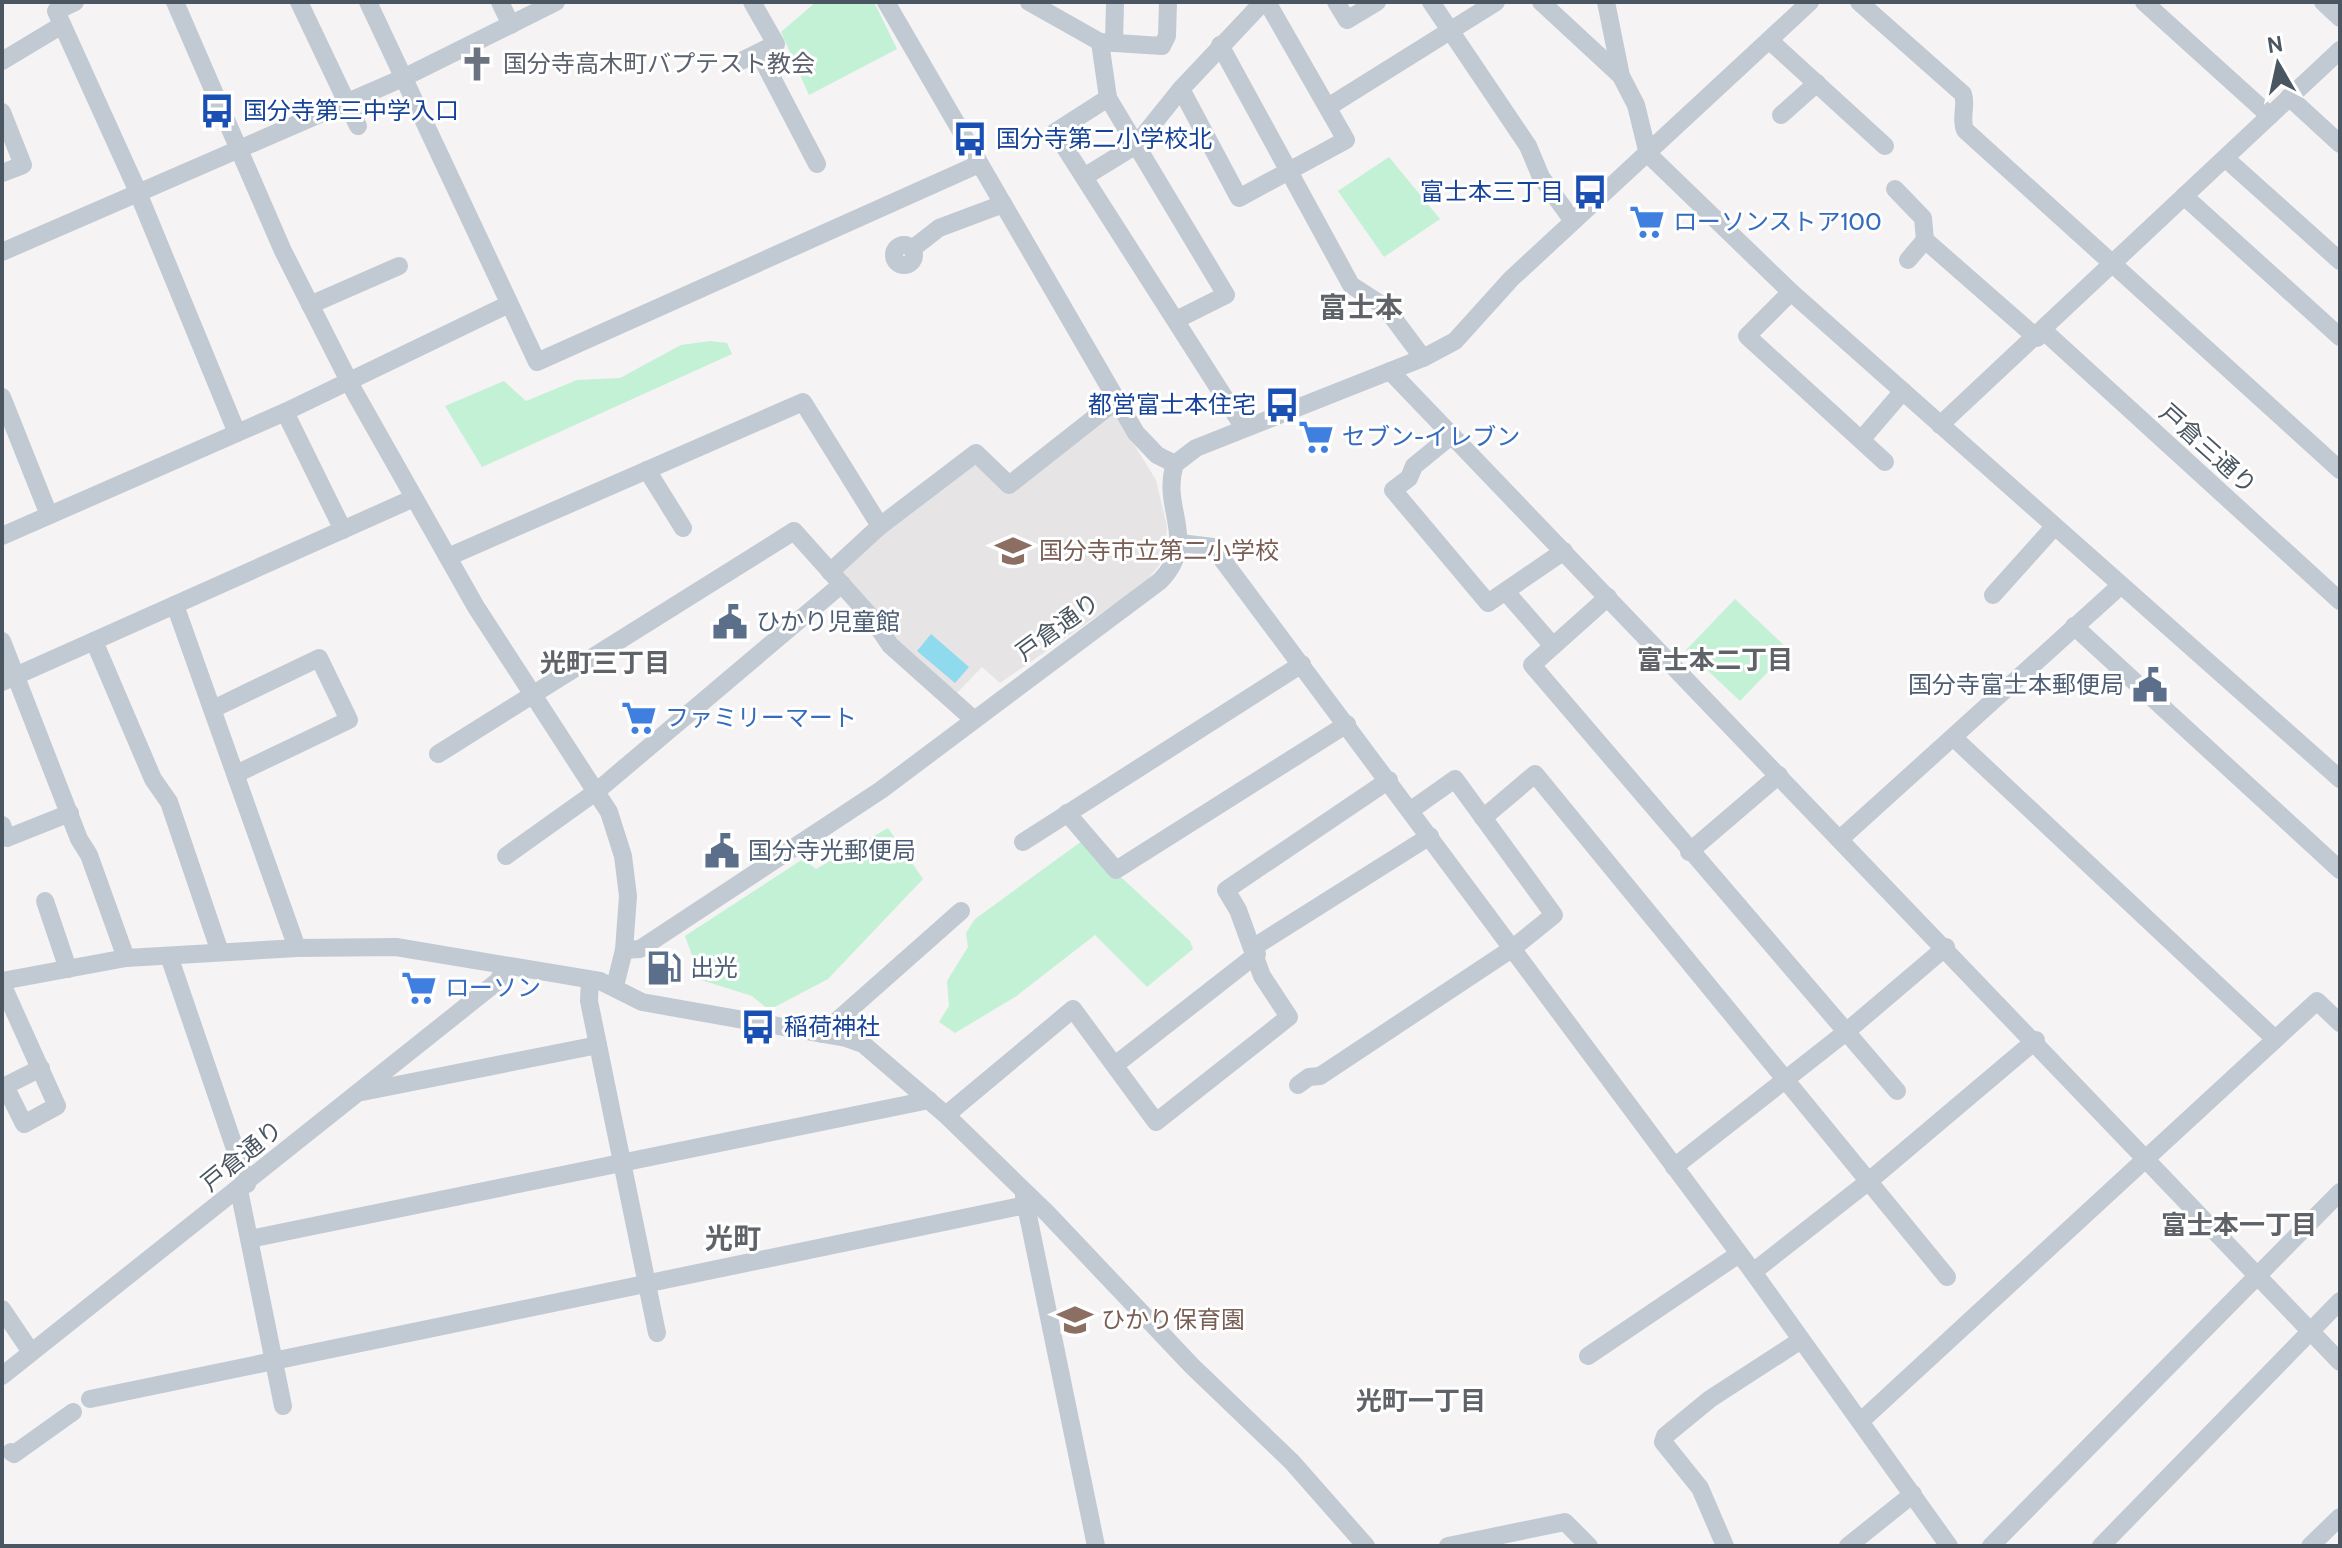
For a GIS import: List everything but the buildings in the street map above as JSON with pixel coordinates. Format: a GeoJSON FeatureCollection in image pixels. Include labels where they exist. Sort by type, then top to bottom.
{"type":"FeatureCollection","features":[{"type":"Feature","properties":{"kind":"street"},"geometry":{"type":"LineString","coordinates":[[75,2],[56,11],[237,433]]}},
{"type":"Feature","properties":{"kind":"street"},"geometry":{"type":"LineString","coordinates":[[175,2],[310,305],[349,382],[448,557],[531,694],[609,812],[626,870],[624,950],[615,986]]}},
{"type":"Feature","properties":{"kind":"street"},"geometry":{"type":"LineString","coordinates":[[299,2],[358,126]]}},
{"type":"Feature","properties":{"kind":"street"},"geometry":{"type":"LineString","coordinates":[[368,2],[537,362],[979,164]]}},
{"type":"Feature","properties":{"kind":"street"},"geometry":{"type":"LineString","coordinates":[[500,2],[511,25]]}},
{"type":"Feature","properties":{"kind":"street"},"geometry":{"type":"LineString","coordinates":[[2,252],[135,191],[403,78],[556,2]]}},
{"type":"Feature","properties":{"kind":"street"},"geometry":{"type":"LineString","coordinates":[[741,61],[776,44],[752,2]]}},
{"type":"Feature","properties":{"kind":"street"},"geometry":{"type":"LineString","coordinates":[[886,2],[1117,400],[1145,444],[1175,464]]}},
{"type":"Feature","properties":{"kind":"street"},"geometry":{"type":"LineString","coordinates":[[1029,2],[1062,11],[1107,42],[1162,46],[1167,36],[1168,2]]}},
{"type":"Feature","properties":{"kind":"street"},"geometry":{"type":"LineString","coordinates":[[1115,2],[1107,42],[1108,98],[1226,295],[1176,320]]}},
{"type":"Feature","properties":{"kind":"street"},"geometry":{"type":"LineString","coordinates":[[1084,177],[1136,145],[1181,89],[1220,45],[1265,2],[1346,140],[1239,198],[1181,89]]}},
{"type":"Feature","properties":{"kind":"street"},"geometry":{"type":"LineString","coordinates":[[1336,2],[1347,20],[1377,2]]}},
{"type":"Feature","properties":{"kind":"street"},"geometry":{"type":"LineString","coordinates":[[1431,2],[1528,146],[1541,177],[1573,221]]}},
{"type":"Feature","properties":{"kind":"street"},"geometry":{"type":"LineString","coordinates":[[1328,107],[1496,2]]}},
{"type":"Feature","properties":{"kind":"street"},"geometry":{"type":"LineString","coordinates":[[1541,2],[1621,76]]}},
{"type":"Feature","properties":{"kind":"street"},"geometry":{"type":"LineString","coordinates":[[1606,2],[1621,76],[1636,105],[1648,154],[1791,292],[2340,779]]}},
{"type":"Feature","properties":{"kind":"street"},"geometry":{"type":"LineString","coordinates":[[1810,2],[1511,279],[1455,341],[1423,358],[1196,448],[1175,464],[1171,489],[1180,543],[1213,547],[1753,1272],[1949,1546]]}},
{"type":"Feature","properties":{"kind":"street"},"geometry":{"type":"LineString","coordinates":[[1859,2],[1963,94],[1965,101],[1961,120],[1965,130],[2340,470]]}},
{"type":"Feature","properties":{"kind":"street"},"geometry":{"type":"LineString","coordinates":[[2144,2],[2270,116]]}},
{"type":"Feature","properties":{"kind":"street"},"geometry":{"type":"LineString","coordinates":[[2323,2],[2340,18]]}},
{"type":"Feature","properties":{"kind":"street"},"geometry":{"type":"LineString","coordinates":[[2,61],[62,25]]}},
{"type":"Feature","properties":{"kind":"street"},"geometry":{"type":"LineString","coordinates":[[1769,40],[1885,146]]}},
{"type":"Feature","properties":{"kind":"street"},"geometry":{"type":"LineString","coordinates":[[1220,45],[1351,285],[1385,307],[1423,358]]}},
{"type":"Feature","properties":{"kind":"street"},"geometry":{"type":"LineString","coordinates":[[1940,425],[2340,50]]}},
{"type":"Feature","properties":{"kind":"street"},"geometry":{"type":"LineString","coordinates":[[759,53],[817,164]]}},
{"type":"Feature","properties":{"kind":"street"},"geometry":{"type":"LineString","coordinates":[[1781,115],[1817,83]]}},
{"type":"Feature","properties":{"kind":"street"},"geometry":{"type":"LineString","coordinates":[[2289,97],[2340,144]]}},
{"type":"Feature","properties":{"kind":"street"},"geometry":{"type":"LineString","coordinates":[[1108,98],[1055,132],[1244,428]]}},
{"type":"Feature","properties":{"kind":"street"},"geometry":{"type":"LineString","coordinates":[[2,112],[23,165],[2,173]]}},
{"type":"Feature","properties":{"kind":"street"},"geometry":{"type":"LineString","coordinates":[[2225,158],[2340,261]]}},
{"type":"Feature","properties":{"kind":"street"},"geometry":{"type":"LineString","coordinates":[[1895,189],[1923,218],[1925,240],[1908,260]]}},
{"type":"Feature","properties":{"kind":"street"},"geometry":{"type":"LineString","coordinates":[[2184,196],[2340,337]]}},
{"type":"Feature","properties":{"kind":"street"},"geometry":{"type":"LineString","coordinates":[[912,249],[939,228],[1003,204]]}},
{"type":"Feature","properties":{"kind":"street","name":"戸倉三通り"},"geometry":{"type":"LineString","coordinates":[[1925,240],[2040,334],[2340,601]]}},
{"type":"Feature","properties":{"kind":"street"},"geometry":{"type":"LineString","coordinates":[[310,305],[378,270],[399,266]]}},
{"type":"Feature","properties":{"kind":"street"},"geometry":{"type":"LineString","coordinates":[[1791,292],[1747,336],[1885,462]]}},
{"type":"Feature","properties":{"kind":"street"},"geometry":{"type":"LineString","coordinates":[[2,536],[285,412],[509,304]]}},
{"type":"Feature","properties":{"kind":"street"},"geometry":{"type":"LineString","coordinates":[[1390,371],[2036,1040],[2340,1362]]}},
{"type":"Feature","properties":{"kind":"street"},"geometry":{"type":"LineString","coordinates":[[1861,440],[1903,391]]}},
{"type":"Feature","properties":{"kind":"street"},"geometry":{"type":"LineString","coordinates":[[2,397],[49,515]]}},
{"type":"Feature","properties":{"kind":"street"},"geometry":{"type":"LineString","coordinates":[[506,856],[597,791],[836,578],[880,526],[976,453],[1009,485],[1117,400]]}},
{"type":"Feature","properties":{"kind":"street"},"geometry":{"type":"LineString","coordinates":[[448,557],[803,402],[880,526]]}},
{"type":"Feature","properties":{"kind":"street"},"geometry":{"type":"LineString","coordinates":[[285,412],[343,530]]}},
{"type":"Feature","properties":{"kind":"street"},"geometry":{"type":"LineString","coordinates":[[1452,435],[1414,466],[1409,478],[1393,490],[1488,603],[1507,593],[1564,551]]}},
{"type":"Feature","properties":{"kind":"street"},"geometry":{"type":"LineString","coordinates":[[647,470],[683,528]]}},
{"type":"Feature","properties":{"kind":"street"},"geometry":{"type":"LineString","coordinates":[[9,678],[414,498]]}},
{"type":"Feature","properties":{"kind":"street"},"geometry":{"type":"LineString","coordinates":[[1993,595],[2054,527]]}},
{"type":"Feature","properties":{"kind":"street"},"geometry":{"type":"LineString","coordinates":[[438,754],[794,531],[890,645],[973,719]]}},
{"type":"Feature","properties":{"kind":"street","name":"戸倉通り"},"geometry":{"type":"LineString","coordinates":[[624,950],[640,949],[815,834],[973,719],[1160,581],[1172,567],[1180,543]]}},
{"type":"Feature","properties":{"kind":"street"},"geometry":{"type":"LineString","coordinates":[[1840,839],[2120,586]]}},
{"type":"Feature","properties":{"kind":"street"},"geometry":{"type":"LineString","coordinates":[[1507,593],[1553,646]]}},
{"type":"Feature","properties":{"kind":"street"},"geometry":{"type":"LineString","coordinates":[[1608,597],[1532,665],[1689,852],[1897,1091]]}},
{"type":"Feature","properties":{"kind":"street"},"geometry":{"type":"LineString","coordinates":[[175,605],[297,948]]}},
{"type":"Feature","properties":{"kind":"street"},"geometry":{"type":"LineString","coordinates":[[2074,626],[2340,870]]}},
{"type":"Feature","properties":{"kind":"street"},"geometry":{"type":"LineString","coordinates":[[2,641],[9,678],[70,813],[126,958]]}},
{"type":"Feature","properties":{"kind":"street"},"geometry":{"type":"LineString","coordinates":[[94,641],[153,779],[169,802],[220,952]]}},
{"type":"Feature","properties":{"kind":"street"},"geometry":{"type":"LineString","coordinates":[[213,709],[319,658],[349,720],[236,774]]}},
{"type":"Feature","properties":{"kind":"street"},"geometry":{"type":"LineString","coordinates":[[1023,842],[1302,664]]}},
{"type":"Feature","properties":{"kind":"street"},"geometry":{"type":"LineString","coordinates":[[1067,813],[1116,870],[1347,724]]}},
{"type":"Feature","properties":{"kind":"street"},"geometry":{"type":"LineString","coordinates":[[1954,738],[2275,1039]]}},
{"type":"Feature","properties":{"kind":"street"},"geometry":{"type":"LineString","coordinates":[[1483,818],[1535,774],[1947,1277]]}},
{"type":"Feature","properties":{"kind":"street"},"geometry":{"type":"LineString","coordinates":[[1689,852],[1779,775]]}},
{"type":"Feature","properties":{"kind":"street"},"geometry":{"type":"LineString","coordinates":[[1298,1085],[1309,1077],[1320,1076],[1513,948],[1554,915],[1455,779],[1411,810]]}},
{"type":"Feature","properties":{"kind":"street"},"geometry":{"type":"LineString","coordinates":[[946,1115],[1073,1009],[1156,1122],[1289,1017],[1262,976],[1255,951],[1226,890],[1389,780]]}},
{"type":"Feature","properties":{"kind":"street"},"geometry":{"type":"LineString","coordinates":[[2,825],[7,838],[70,813]]}},
{"type":"Feature","properties":{"kind":"street"},"geometry":{"type":"LineString","coordinates":[[1115,1065],[1255,951],[1430,836]]}},
{"type":"Feature","properties":{"kind":"street"},"geometry":{"type":"LineString","coordinates":[[45,901],[68,969]]}},
{"type":"Feature","properties":{"kind":"street"},"geometry":{"type":"LineString","coordinates":[[822,1034],[961,911]]}},
{"type":"Feature","properties":{"kind":"street"},"geometry":{"type":"LineString","coordinates":[[41,1068],[2,982],[126,958],[297,948],[396,947],[590,980],[615,986],[642,1002],[863,1044],[946,1115],[1024,1197],[1124,1291],[1192,1366],[1292,1462],[1366,1546]]}},
{"type":"Feature","properties":{"kind":"street"},"geometry":{"type":"LineString","coordinates":[[1674,1167],[1846,1032],[1946,947]]}},
{"type":"Feature","properties":{"kind":"street"},"geometry":{"type":"LineString","coordinates":[[169,956],[243,1187],[250,1239],[283,1406]]}},
{"type":"Feature","properties":{"kind":"street","name":"戸倉通り"},"geometry":{"type":"LineString","coordinates":[[2,1376],[359,1093],[499,979],[506,967]]}},
{"type":"Feature","properties":{"kind":"street"},"geometry":{"type":"LineString","coordinates":[[590,980],[589,1001],[657,1333]]}},
{"type":"Feature","properties":{"kind":"street"},"geometry":{"type":"LineString","coordinates":[[1861,1421],[2317,1001],[2340,1023]]}},
{"type":"Feature","properties":{"kind":"street"},"geometry":{"type":"LineString","coordinates":[[1753,1272],[1869,1181],[2036,1040]]}},
{"type":"Feature","properties":{"kind":"street"},"geometry":{"type":"LineString","coordinates":[[359,1093],[598,1045]]}},
{"type":"Feature","properties":{"kind":"street"},"geometry":{"type":"LineString","coordinates":[[250,1239],[929,1100]]}},
{"type":"Feature","properties":{"kind":"street"},"geometry":{"type":"LineString","coordinates":[[1991,1546],[2340,1192]]}},
{"type":"Feature","properties":{"kind":"street"},"geometry":{"type":"LineString","coordinates":[[90,1399],[647,1283],[1024,1197]]}},
{"type":"Feature","properties":{"kind":"street"},"geometry":{"type":"LineString","coordinates":[[1024,1197],[1096,1546]]}},
{"type":"Feature","properties":{"kind":"street"},"geometry":{"type":"LineString","coordinates":[[1588,1356],[1739,1254]]}},
{"type":"Feature","properties":{"kind":"street"},"geometry":{"type":"LineString","coordinates":[[2101,1546],[2340,1301]]}},
{"type":"Feature","properties":{"kind":"street"},"geometry":{"type":"LineString","coordinates":[[2,1309],[31,1352]]}},
{"type":"Feature","properties":{"kind":"street"},"geometry":{"type":"LineString","coordinates":[[1725,1546],[1700,1488],[1663,1442],[1665,1436],[1710,1399],[1801,1340]]}},
{"type":"Feature","properties":{"kind":"street"},"geometry":{"type":"LineString","coordinates":[[5,1450],[14,1454],[73,1412]]}},
{"type":"Feature","properties":{"kind":"street"},"geometry":{"type":"LineString","coordinates":[[1848,1546],[1913,1494]]}},
{"type":"Feature","properties":{"kind":"street"},"geometry":{"type":"LineString","coordinates":[[2310,1546],[2340,1517]]}},
{"type":"Feature","properties":{"kind":"street"},"geometry":{"type":"LineString","coordinates":[[1448,1546],[1565,1522],[1589,1546]]}},
{"type":"Feature","properties":{"kind":"shaded area","name":"国分寺市立第二小学校"},"geometry":{"type":"Polygon","coordinates":[[[1114,412],[1156,480],[1167,526],[1164,559],[1145,583],[1000,683],[982,667],[954,696],[894,640],[840,569],[974,459],[1008,493],[1114,412]]]}},
{"type":"Feature","properties":{"kind":"green space"},"geometry":{"type":"Polygon","coordinates":[[[816,2],[874,2],[897,49],[809,95],[781,32],[816,2]]]}},
{"type":"Feature","properties":{"kind":"green space"},"geometry":{"type":"Polygon","coordinates":[[[1389,157],[1440,219],[1384,257],[1338,191],[1389,157]]]}},
{"type":"Feature","properties":{"kind":"green space"},"geometry":{"type":"Polygon","coordinates":[[[710,341],[727,343],[732,354],[482,467],[445,406],[504,381],[526,401],[577,380],[620,378],[681,345],[710,341]]]}},
{"type":"Feature","properties":{"kind":"green space"},"geometry":{"type":"Polygon","coordinates":[[[1735,599],[1789,650],[1740,701],[1686,650],[1735,599]]]}},
{"type":"Feature","properties":{"kind":"green space"},"geometry":{"type":"Polygon","coordinates":[[[888,828],[923,879],[828,979],[769,1010],[752,996],[701,980],[685,936],[803,859],[816,869],[888,828]]]}},
{"type":"Feature","properties":{"kind":"green space"},"geometry":{"type":"Polygon","coordinates":[[[1082,841],[1190,941],[1193,949],[1147,987],[1095,935],[1015,997],[955,1033],[939,1022],[949,1006],[947,981],[968,947],[966,933],[975,919],[1082,841]]]}},
{"type":"Feature","properties":{"kind":"water"},"geometry":{"type":"Polygon","coordinates":[[[931,634],[969,667],[955,683],[917,651],[931,634]]]}},
{"type":"Feature","properties":{"kind":"place","name":"国分寺高木町バプテスト教会"},"geometry":{"type":"Point","coordinates":[477,64]}},
{"type":"Feature","properties":{"kind":"place","name":"国分寺第三中学入口"},"geometry":{"type":"Point","coordinates":[217,111]}},
{"type":"Feature","properties":{"kind":"place","name":"国分寺第二小学校北"},"geometry":{"type":"Point","coordinates":[970,139]}},
{"type":"Feature","properties":{"kind":"place","name":"富士本三丁目"},"geometry":{"type":"Point","coordinates":[1590,192]}},
{"type":"Feature","properties":{"kind":"place","name":"ローソンストア100"},"geometry":{"type":"Point","coordinates":[1647,222]}},
{"type":"Feature","properties":{"kind":"place","name":"都営富士本住宅"},"geometry":{"type":"Point","coordinates":[1282,405]}},
{"type":"Feature","properties":{"kind":"place","name":"セブン-イレブン"},"geometry":{"type":"Point","coordinates":[1316,437]}},
{"type":"Feature","properties":{"kind":"place","name":"国分寺市立第二小学校"},"geometry":{"type":"Point","coordinates":[1013,551]}},
{"type":"Feature","properties":{"kind":"place","name":"ひかり児童館"},"geometry":{"type":"Point","coordinates":[730,622]}},
{"type":"Feature","properties":{"kind":"place","name":"国分寺富士本郵便局"},"geometry":{"type":"Point","coordinates":[2150,685]}},
{"type":"Feature","properties":{"kind":"place","name":"ファミリーマート"},"geometry":{"type":"Point","coordinates":[639,718]}},
{"type":"Feature","properties":{"kind":"place","name":"国分寺光郵便局"},"geometry":{"type":"Point","coordinates":[722,851]}},
{"type":"Feature","properties":{"kind":"place","name":"出光"},"geometry":{"type":"Point","coordinates":[664,968]}},
{"type":"Feature","properties":{"kind":"place","name":"ローソン"},"geometry":{"type":"Point","coordinates":[419,988]}},
{"type":"Feature","properties":{"kind":"place","name":"稲荷神社"},"geometry":{"type":"Point","coordinates":[758,1027]}},
{"type":"Feature","properties":{"kind":"place","name":"ひかり保育園"},"geometry":{"type":"Point","coordinates":[1075,1320]}},
{"type":"Feature","properties":{"kind":"district","name":"富士本"},"geometry":{"type":"Point","coordinates":[1361,307]}},
{"type":"Feature","properties":{"kind":"district","name":"富士本二丁目"},"geometry":{"type":"Point","coordinates":[1715,660]}},
{"type":"Feature","properties":{"kind":"district","name":"光町三丁目"},"geometry":{"type":"Point","coordinates":[605,663]}},
{"type":"Feature","properties":{"kind":"district","name":"富士本一丁目"},"geometry":{"type":"Point","coordinates":[2239,1225]}},
{"type":"Feature","properties":{"kind":"district","name":"光町"},"geometry":{"type":"Point","coordinates":[733,1238]}},
{"type":"Feature","properties":{"kind":"district","name":"光町一丁目"},"geometry":{"type":"Point","coordinates":[1421,1401]}}]}
